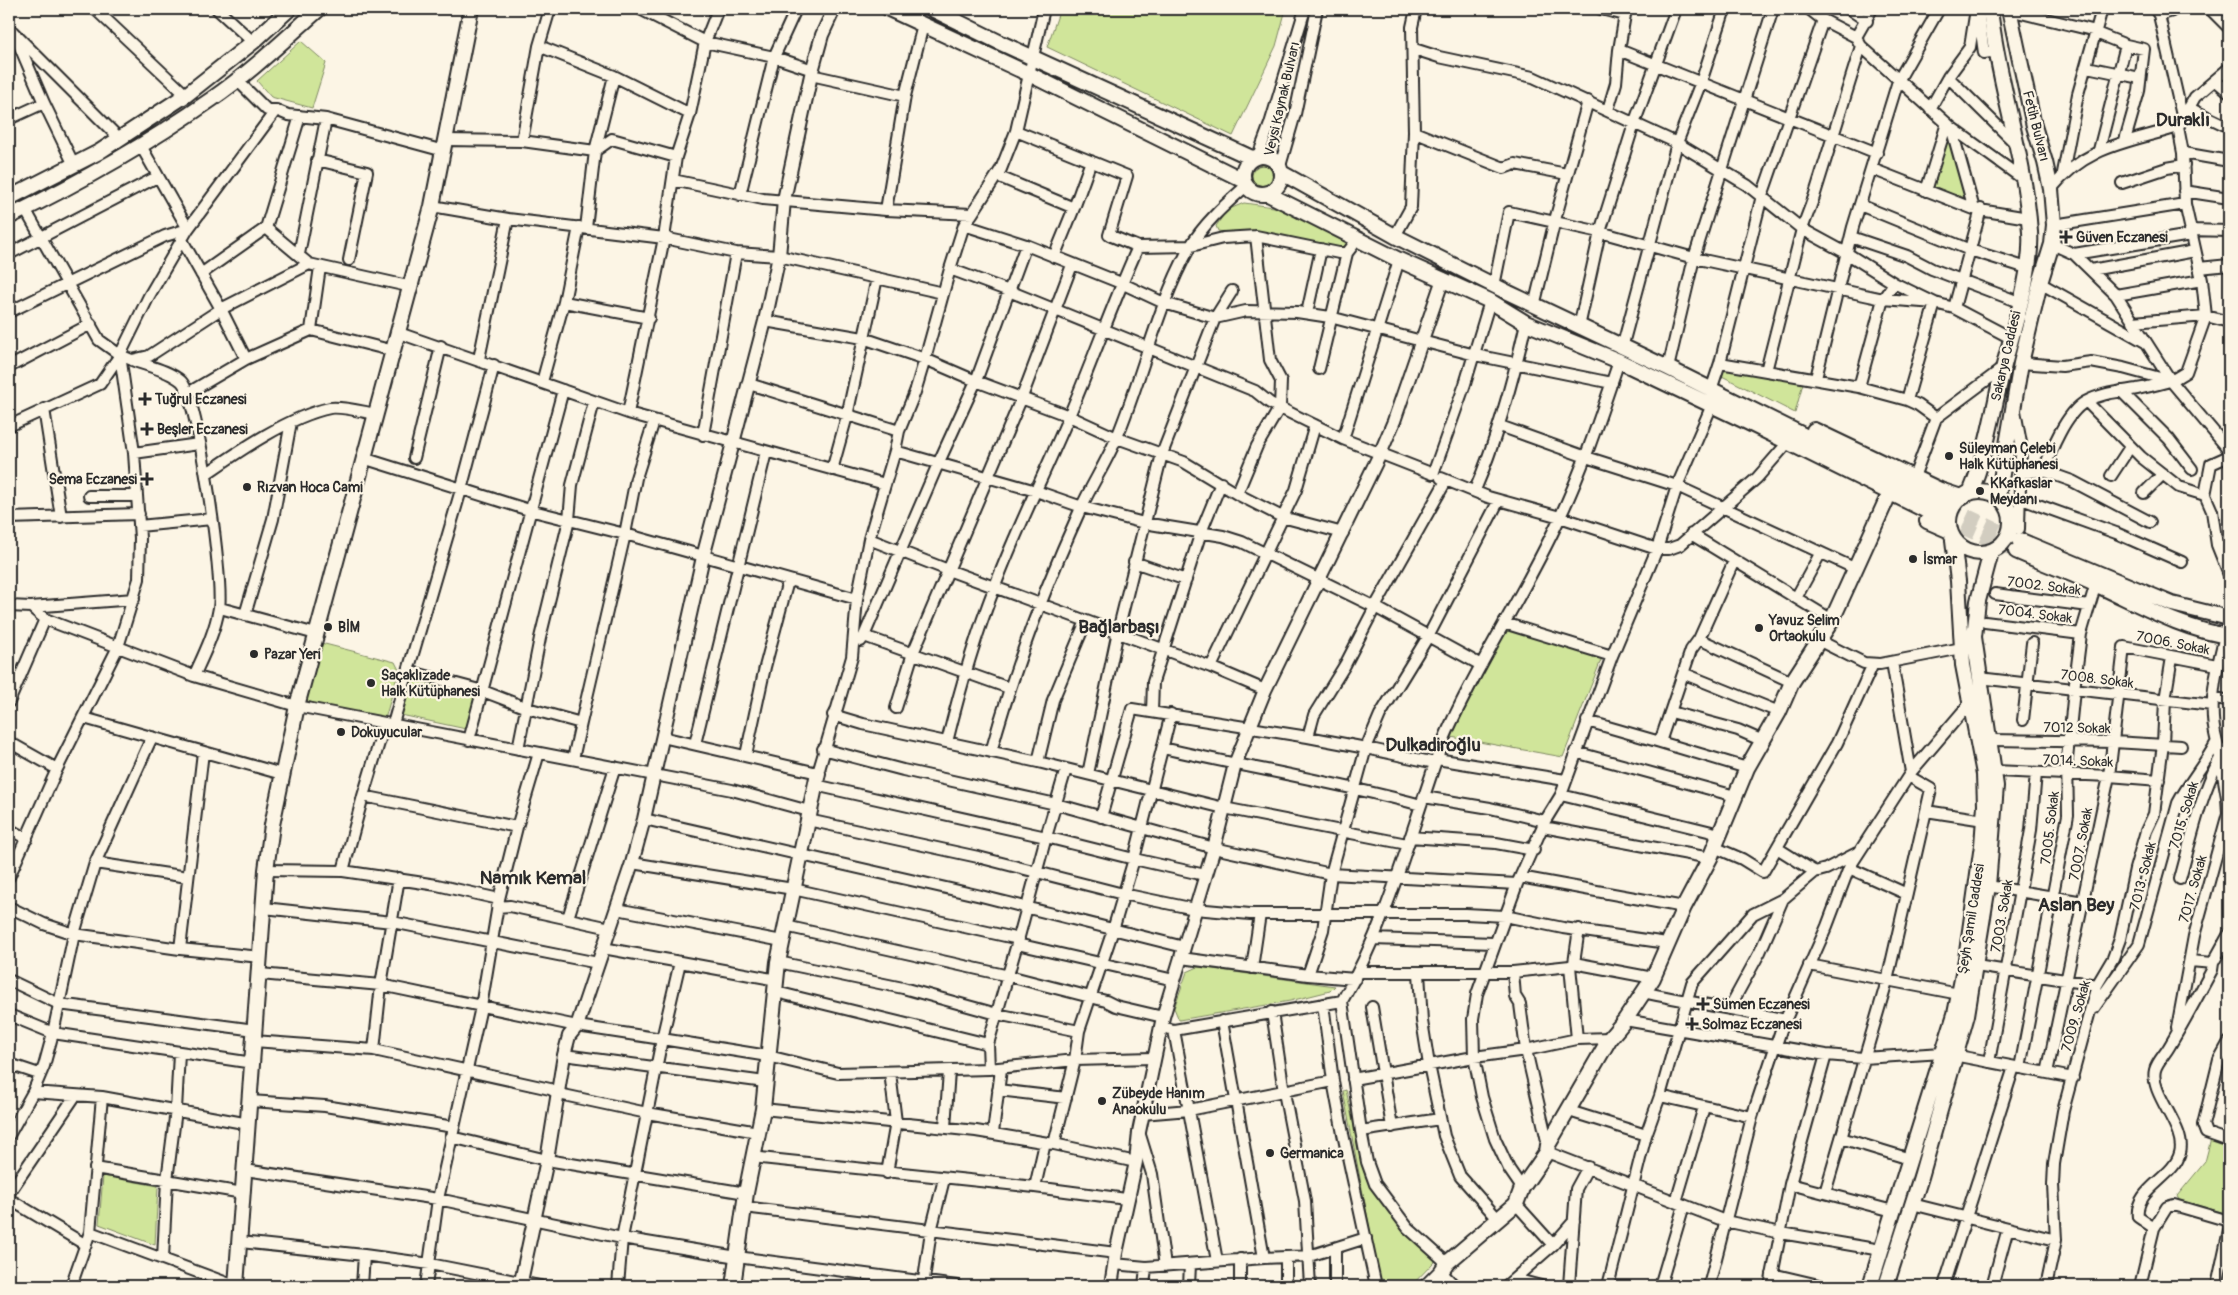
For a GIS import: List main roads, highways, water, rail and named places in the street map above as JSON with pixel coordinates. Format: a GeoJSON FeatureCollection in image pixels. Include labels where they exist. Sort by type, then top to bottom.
{"type":"FeatureCollection","features":[{"type":"Feature","properties":{"kind":"main road"},"geometry":{"type":"LineString","coordinates":[[279,45],[314,9]]}},
{"type":"Feature","properties":{"kind":"main road"},"geometry":{"type":"LineString","coordinates":[[9,217],[141,146],[237,80],[319,9]]}},
{"type":"Feature","properties":{"kind":"main road"},"geometry":{"type":"LineString","coordinates":[[236,1286],[266,870],[282,774],[316,634],[363,458],[412,287],[445,146],[471,9]]}},
{"type":"Feature","properties":{"kind":"main road"},"geometry":{"type":"LineString","coordinates":[[889,9],[1028,74],[1245,183],[1255,194],[1268,194],[1399,260],[1490,301],[1526,323],[1620,355],[1668,368],[1711,390],[1747,414],[1945,513],[1917,491],[1747,414],[1712,405],[1620,355],[1579,327],[1395,236],[1281,169],[1270,157],[1255,157],[1032,56],[935,9]]}},
{"type":"Feature","properties":{"kind":"main road","name":"Fetih Bulvarı"},"geometry":{"type":"LineString","coordinates":[[1990,9],[1996,51],[2018,146],[2028,218]]}},
{"type":"Feature","properties":{"kind":"main road"},"geometry":{"type":"LineString","coordinates":[[9,198],[120,139],[186,96],[253,42],[288,10]]}},
{"type":"Feature","properties":{"kind":"main road","name":"Fetih Bulvarı"},"geometry":{"type":"LineString","coordinates":[[2009,10],[2034,126],[2051,189],[2053,233]]}},
{"type":"Feature","properties":{"kind":"main road"},"geometry":{"type":"LineString","coordinates":[[1245,183],[1244,168],[1255,157]]}},
{"type":"Feature","properties":{"kind":"main road"},"geometry":{"type":"LineString","coordinates":[[2022,173],[2033,160],[2045,162]]}},
{"type":"Feature","properties":{"kind":"main road"},"geometry":{"type":"LineString","coordinates":[[1268,194],[1279,186],[1281,169]]}},
{"type":"Feature","properties":{"kind":"main road","name":"Sakarya Caddesi"},"geometry":{"type":"LineString","coordinates":[[1966,495],[1982,457],[2011,338],[2028,261],[2030,233],[2028,218]]}},
{"type":"Feature","properties":{"kind":"main road"},"geometry":{"type":"LineString","coordinates":[[2030,233],[2053,233]]}},
{"type":"Feature","properties":{"kind":"main road","name":"Sakarya Caddesi"},"geometry":{"type":"LineString","coordinates":[[1998,497],[2021,363],[2053,233]]}},
{"type":"Feature","properties":{"kind":"main road"},"geometry":{"type":"LineString","coordinates":[[1747,414],[1764,408],[1781,414],[1940,490],[1966,495],[1990,492],[2005,504],[2016,536],[2127,593],[2151,611],[2184,624],[2227,636]]}},
{"type":"Feature","properties":{"kind":"main road"},"geometry":{"type":"LineString","coordinates":[[1747,414],[1761,435],[1951,536],[1961,548],[1971,553],[1982,554],[1993,550],[2006,540],[2016,536],[2115,575],[2127,593]]}},
{"type":"Feature","properties":{"kind":"main road"},"geometry":{"type":"LineString","coordinates":[[1951,536],[1950,512],[1966,495]]}},
{"type":"Feature","properties":{"kind":"main road"},"geometry":{"type":"LineString","coordinates":[[1427,1286],[1444,1268],[1516,1204],[1522,1188],[1548,1149],[1610,1038],[1626,1020],[1652,978],[1684,907],[1712,852],[1747,768],[1779,712],[1792,682],[1832,620],[1886,501]]}},
{"type":"Feature","properties":{"kind":"main road","name":"Şeyh Şamil Caddesi"},"geometry":{"type":"LineString","coordinates":[[1870,1286],[1910,1159],[1949,1055],[1977,884],[1984,820],[1984,774],[1970,703],[1962,648],[1958,581],[1951,536]]}},
{"type":"Feature","properties":{"kind":"main road"},"geometry":{"type":"LineString","coordinates":[[1993,550],[2094,590],[2127,593],[2229,618]]}},
{"type":"Feature","properties":{"kind":"main road"},"geometry":{"type":"LineString","coordinates":[[1886,1286],[1912,1204],[1949,1055],[1966,1014],[1976,966],[1988,886],[1996,810],[1996,771],[1979,678],[1974,637],[1975,618],[1993,550]]}},
{"type":"Feature","properties":{"kind":"main road"},"geometry":{"type":"LineString","coordinates":[[733,1286],[752,1158],[763,1109],[764,1082],[778,962],[816,779]]}},
{"type":"Feature","properties":{"kind":"tunnel"},"geometry":{"type":"LineString","coordinates":[[1948,507],[2019,540]]}},
{"type":"Feature","properties":{"kind":"tunnel"},"geometry":{"type":"LineString","coordinates":[[1943,519],[2016,551]]}},
{"type":"Feature","properties":{"kind":"place","name":"Güven Eczanesi"},"geometry":{"type":"Point","coordinates":[2066,237]}},
{"type":"Feature","properties":{"kind":"place","name":"Tuğrul Eczanesi"},"geometry":{"type":"Point","coordinates":[145,399]}},
{"type":"Feature","properties":{"kind":"place","name":"Beşler Eczanesi"},"geometry":{"type":"Point","coordinates":[147,429]}},
{"type":"Feature","properties":{"kind":"place","name":"Süleyman Çelebi Halk Kütüphanesi"},"geometry":{"type":"Point","coordinates":[1949,456]}},
{"type":"Feature","properties":{"kind":"place","name":"Sema Eczanesi"},"geometry":{"type":"Point","coordinates":[147,479]}},
{"type":"Feature","properties":{"kind":"place","name":"Rızvan Hoca Cami"},"geometry":{"type":"Point","coordinates":[247,487]}},
{"type":"Feature","properties":{"kind":"place","name":"KKafkaslar Meydanı"},"geometry":{"type":"Point","coordinates":[1980,491]}},
{"type":"Feature","properties":{"kind":"place","name":"İsmar"},"geometry":{"type":"Point","coordinates":[1913,559]}},
{"type":"Feature","properties":{"kind":"place","name":"BİM"},"geometry":{"type":"Point","coordinates":[328,627]}},
{"type":"Feature","properties":{"kind":"place","name":"Yavuz Selim Ortaokulu"},"geometry":{"type":"Point","coordinates":[1759,628]}},
{"type":"Feature","properties":{"kind":"place","name":"Pazar Yeri"},"geometry":{"type":"Point","coordinates":[254,654]}},
{"type":"Feature","properties":{"kind":"place","name":"Saçaklızade Halk Kütüphanesi"},"geometry":{"type":"Point","coordinates":[371,683]}},
{"type":"Feature","properties":{"kind":"place","name":"Dokuyucular"},"geometry":{"type":"Point","coordinates":[341,732]}},
{"type":"Feature","properties":{"kind":"place","name":"Sümen Eczanesi"},"geometry":{"type":"Point","coordinates":[1703,1004]}},
{"type":"Feature","properties":{"kind":"place","name":"Solmaz Eczanesi"},"geometry":{"type":"Point","coordinates":[1692,1024]}},
{"type":"Feature","properties":{"kind":"place","name":"Zübeyde Hanım Anaokulu"},"geometry":{"type":"Point","coordinates":[1102,1101]}},
{"type":"Feature","properties":{"kind":"place","name":"Germanica"},"geometry":{"type":"Point","coordinates":[1270,1153]}},
{"type":"Feature","properties":{"kind":"district","name":"Duraklı"},"geometry":{"type":"Point","coordinates":[2183,120]}},
{"type":"Feature","properties":{"kind":"district","name":"Bağlarbaşı"},"geometry":{"type":"Point","coordinates":[1119,627]}},
{"type":"Feature","properties":{"kind":"district","name":"Dulkadiroğlu"},"geometry":{"type":"Point","coordinates":[1433,745]}},
{"type":"Feature","properties":{"kind":"district","name":"Namık Kemal"},"geometry":{"type":"Point","coordinates":[533,878]}},
{"type":"Feature","properties":{"kind":"district","name":"Aslan Bey"},"geometry":{"type":"Point","coordinates":[2076,905]}}]}
